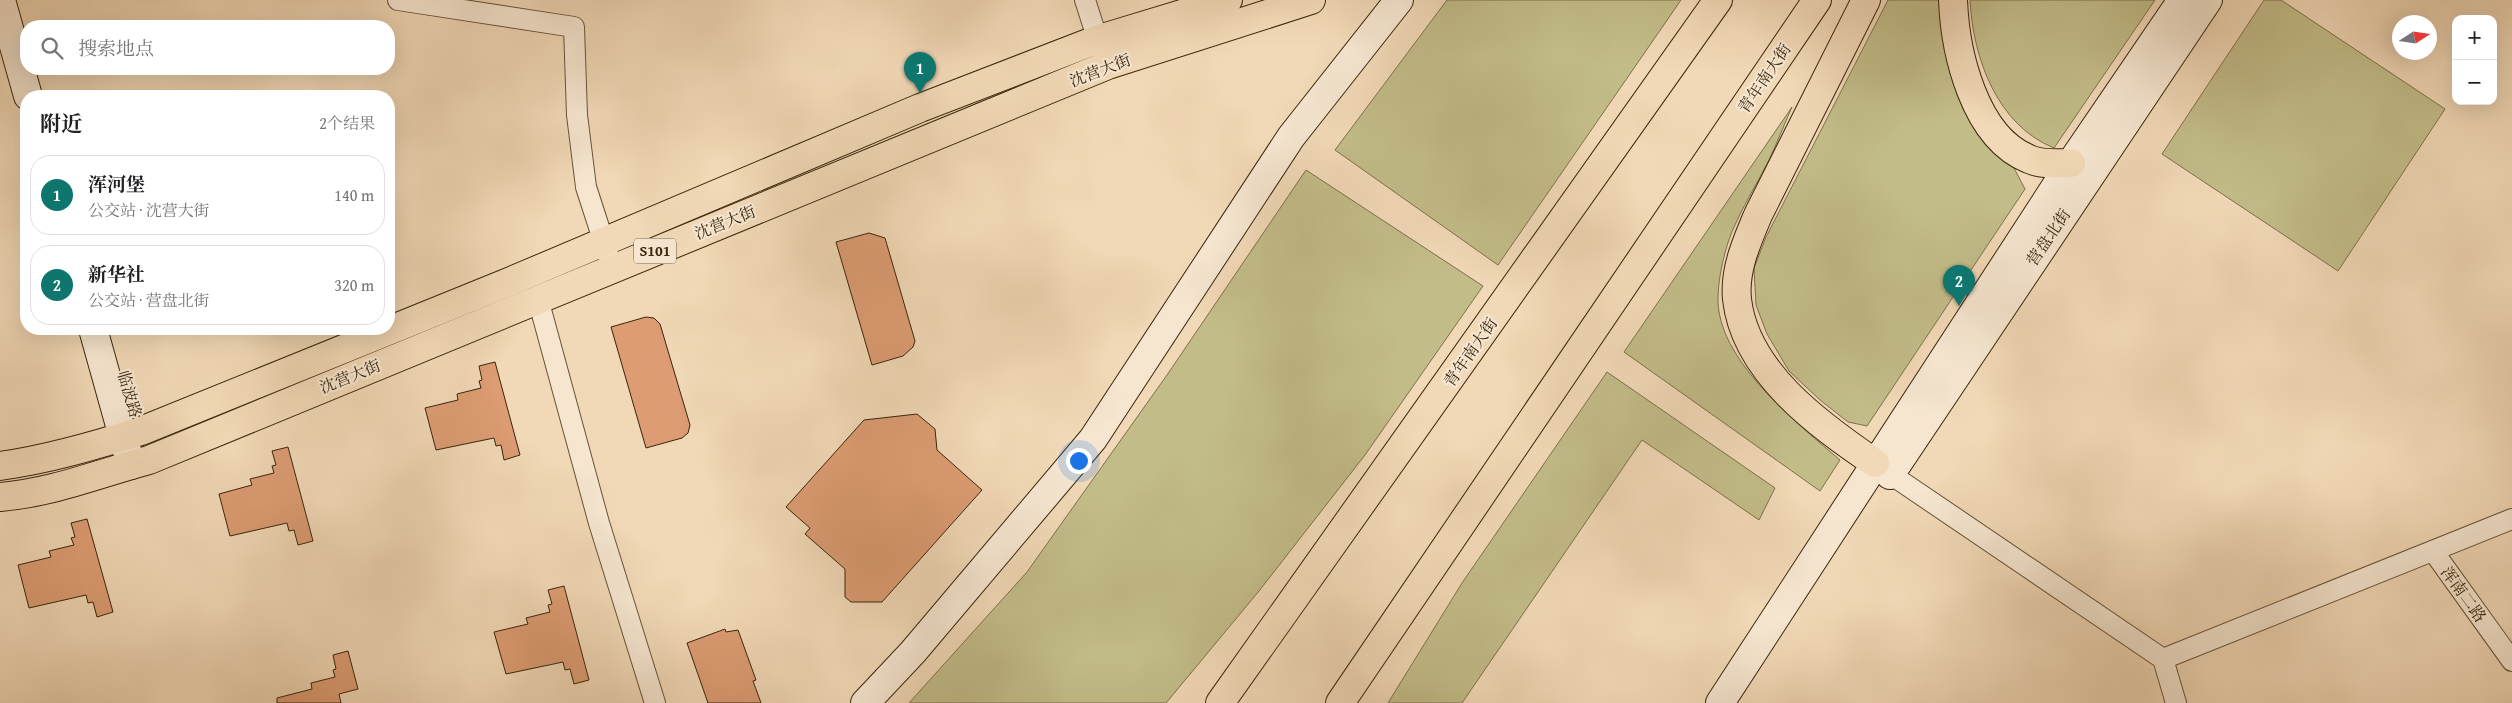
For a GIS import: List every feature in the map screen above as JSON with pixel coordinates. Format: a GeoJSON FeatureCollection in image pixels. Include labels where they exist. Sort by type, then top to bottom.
{"type":"FeatureCollection","features":[{"type":"Feature","properties":{"kind":"main road","name":"沈营大街"},"geometry":{"type":"LineString","coordinates":[[395,328],[504,284],[920,108],[1096,40],[1228,0]]}},
{"type":"Feature","properties":{"kind":"main road","name":"沈营大街"},"geometry":{"type":"LineString","coordinates":[[0,498],[24,495],[76,483],[140,462],[1108,66],[1311,0]]}},
{"type":"Feature","properties":{"kind":"main road","name":"青年南大街"},"geometry":{"type":"LineString","coordinates":[[1213,703],[1227,694],[1718,0]]}},
{"type":"Feature","properties":{"kind":"main road","name":"青年南大街"},"geometry":{"type":"LineString","coordinates":[[1340,703],[1817,0]]}},
{"type":"Feature","properties":{"kind":"main road"},"geometry":{"type":"LineString","coordinates":[[1866,0],[1758,215],[1746,244],[1737,276],[1737,299],[1752,345],[1782,387],[1801,409],[1824,428],[1882,469]]}},
{"type":"Feature","properties":{"kind":"main road"},"geometry":{"type":"LineString","coordinates":[[1953,0],[1959,51],[1973,97],[1983,116],[2007,143],[2028,159],[2051,163],[2071,163]]}},
{"type":"Feature","properties":{"kind":"main road","name":"沈营大街"},"geometry":{"type":"LineString","coordinates":[[0,466],[37,461],[82,450],[132,434],[378,335]]}},
{"type":"Feature","properties":{"kind":"street"},"geometry":{"type":"LineString","coordinates":[[1,0],[20,68]]}},
{"type":"Feature","properties":{"kind":"street"},"geometry":{"type":"LineString","coordinates":[[20,0],[25,20]]}},
{"type":"Feature","properties":{"kind":"street"},"geometry":{"type":"LineString","coordinates":[[398,0],[574,27],[577,115],[586,188],[613,268]]}},
{"type":"Feature","properties":{"kind":"street"},"geometry":{"type":"LineString","coordinates":[[1085,0],[1096,40],[1108,66]]}},
{"type":"Feature","properties":{"kind":"street"},"geometry":{"type":"LineString","coordinates":[[865,703],[913,652],[1093,439],[1291,137],[1400,0]]}},
{"type":"Feature","properties":{"kind":"street","name":"营盘北街"},"geometry":{"type":"LineString","coordinates":[[1882,469],[2071,163],[2182,0]]}},
{"type":"Feature","properties":{"kind":"street","name":"营盘北街"},"geometry":{"type":"LineString","coordinates":[[1882,469],[2208,0]]}},
{"type":"Feature","properties":{"kind":"street"},"geometry":{"type":"LineString","coordinates":[[22,75],[26,90]]}},
{"type":"Feature","properties":{"kind":"street"},"geometry":{"type":"LineString","coordinates":[[41,75],[45,90]]}},
{"type":"Feature","properties":{"kind":"street"},"geometry":{"type":"LineString","coordinates":[[538,299],[599,523],[655,703]]}},
{"type":"Feature","properties":{"kind":"street"},"geometry":{"type":"LineString","coordinates":[[95,335],[132,434],[140,462]]}},
{"type":"Feature","properties":{"kind":"street","name":"临波路"},"geometry":{"type":"LineString","coordinates":[[113,335],[132,434]]}},
{"type":"Feature","properties":{"kind":"street"},"geometry":{"type":"LineString","coordinates":[[1720,703],[1882,469],[2163,659],[2176,703]]}},
{"type":"Feature","properties":{"kind":"street"},"geometry":{"type":"LineString","coordinates":[[2163,659],[2512,519]]}},
{"type":"Feature","properties":{"kind":"street","name":"浑南二路"},"geometry":{"type":"LineString","coordinates":[[2433,551],[2512,662]]}},
{"type":"Feature","properties":{"kind":"shaded area"},"geometry":{"type":"Polygon","coordinates":[[[1447,0],[1681,0],[1498,265],[1335,150],[1447,0]]]}},
{"type":"Feature","properties":{"kind":"shaded area"},"geometry":{"type":"Polygon","coordinates":[[[1888,0],[1944,0],[1994,142],[2014,168],[2025,189],[1867,426],[1848,422],[1820,400],[1789,371],[1767,334],[1756,305],[1754,268],[1766,237],[1888,0]]]}},
{"type":"Feature","properties":{"kind":"shaded area"},"geometry":{"type":"Polygon","coordinates":[[[1970,0],[2155,0],[2054,148],[2034,137],[2017,123],[2003,106],[1992,87],[1976,44],[1970,0]]]}},
{"type":"Feature","properties":{"kind":"shaded area"},"geometry":{"type":"Polygon","coordinates":[[[2264,0],[2281,0],[2445,109],[2338,271],[2162,154],[2264,0]]]}},
{"type":"Feature","properties":{"kind":"shaded area"},"geometry":{"type":"Polygon","coordinates":[[[1792,107],[1769,160],[1730,236],[1721,269],[1718,303],[1725,333],[1736,354],[1750,374],[1786,413],[1840,460],[1820,491],[1624,352],[1792,107]]]}},
{"type":"Feature","properties":{"kind":"shaded area"},"geometry":{"type":"Polygon","coordinates":[[[1306,170],[1483,286],[1365,455],[1259,591],[1166,703],[909,703],[1027,572],[1167,375],[1306,170]]]}},
{"type":"Feature","properties":{"kind":"shaded area"},"geometry":{"type":"Polygon","coordinates":[[[1607,372],[1775,488],[1759,520],[1642,440],[1462,703],[1388,703],[1462,583],[1607,372]]]}},
{"type":"Feature","properties":{"kind":"building"},"geometry":{"type":"Polygon","coordinates":[[[869,233],[885,238],[915,341],[913,347],[903,356],[872,365],[836,242],[869,233]]]}},
{"type":"Feature","properties":{"kind":"building"},"geometry":{"type":"Polygon","coordinates":[[[646,317],[654,318],[660,324],[690,425],[688,433],[682,438],[646,448],[611,327],[646,317]]]}},
{"type":"Feature","properties":{"kind":"building"},"geometry":{"type":"Polygon","coordinates":[[[495,362],[520,455],[504,460],[501,445],[496,446],[494,438],[436,450],[425,408],[458,400],[457,394],[481,388],[479,381],[482,380],[479,366],[495,362]]]}},
{"type":"Feature","properties":{"kind":"building"},"geometry":{"type":"Polygon","coordinates":[[[917,414],[935,429],[937,450],[982,490],[882,602],[851,602],[845,597],[845,569],[805,534],[810,528],[786,507],[864,420],[917,414]]]}},
{"type":"Feature","properties":{"kind":"building"},"geometry":{"type":"Polygon","coordinates":[[[288,447],[313,541],[298,545],[294,530],[289,531],[287,523],[230,536],[219,494],[252,485],[250,479],[274,473],[272,466],[276,465],[272,451],[288,447]]]}},
{"type":"Feature","properties":{"kind":"building"},"geometry":{"type":"Polygon","coordinates":[[[87,519],[113,612],[97,617],[93,602],[88,603],[86,595],[29,608],[18,565],[51,557],[49,551],[74,545],[71,538],[75,537],[71,523],[87,519]]]}},
{"type":"Feature","properties":{"kind":"building"},"geometry":{"type":"Polygon","coordinates":[[[564,586],[589,680],[574,684],[570,669],[565,670],[563,662],[506,674],[494,632],[528,624],[526,618],[550,612],[548,605],[552,604],[548,590],[564,586]]]}},
{"type":"Feature","properties":{"kind":"building"},"geometry":{"type":"Polygon","coordinates":[[[725,629],[726,632],[738,630],[756,680],[753,681],[761,703],[708,703],[687,643],[725,629]]]}},
{"type":"Feature","properties":{"kind":"building"},"geometry":{"type":"Polygon","coordinates":[[[348,651],[358,689],[339,694],[341,703],[277,703],[277,698],[312,689],[311,683],[335,677],[333,670],[336,669],[333,655],[348,651]]]}},
{"type":"Feature","properties":{"kind":"place","name":"浑河堡"},"geometry":{"type":"Point","coordinates":[920,93]}},
{"type":"Feature","properties":{"kind":"place","name":"新华社"},"geometry":{"type":"Point","coordinates":[1959,306]}}]}
